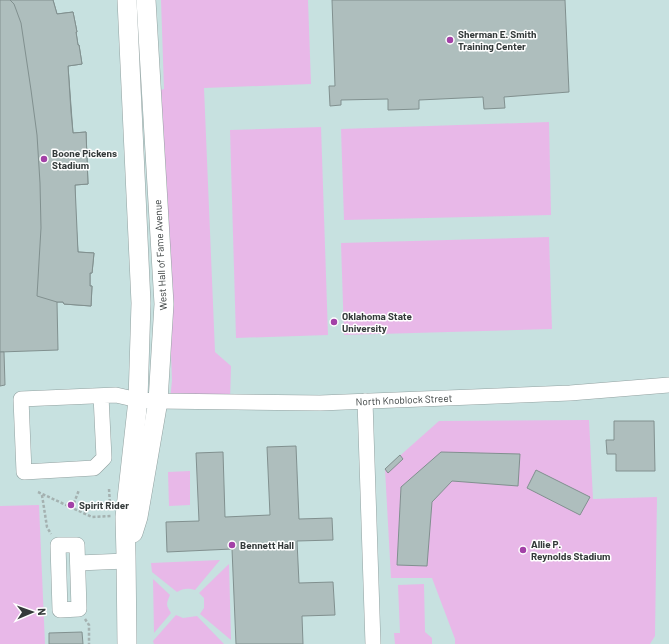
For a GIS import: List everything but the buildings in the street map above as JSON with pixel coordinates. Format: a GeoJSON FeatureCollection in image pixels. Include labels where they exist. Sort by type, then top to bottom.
{"type":"FeatureCollection","features":[{"type":"Feature","properties":{"kind":"main road","name":"West Hall of Fame Avenue"},"geometry":{"type":"LineString","coordinates":[[127,0],[141,303],[138,400],[125,517],[127,644]]}},
{"type":"Feature","properties":{"kind":"main road","name":"West Hall of Fame Avenue"},"geometry":{"type":"LineString","coordinates":[[126,558],[138,517],[158,401],[164,304],[146,0]]}},
{"type":"Feature","properties":{"kind":"street","name":"North Knoblock Street"},"geometry":{"type":"LineString","coordinates":[[101,396],[104,458],[94,468],[24,472],[21,399],[116,395],[138,400],[158,401],[320,403],[570,393],[669,385]]}},
{"type":"Feature","properties":{"kind":"street"},"geometry":{"type":"LineString","coordinates":[[365,401],[373,644]]}},
{"type":"Feature","properties":{"kind":"street"},"geometry":{"type":"LineString","coordinates":[[77,544],[78,563],[79,609],[60,610],[58,545],[77,544]]}},
{"type":"Feature","properties":{"kind":"street"},"geometry":{"type":"LineString","coordinates":[[78,563],[126,558]]}},
{"type":"Feature","properties":{"kind":"path"},"geometry":{"type":"LineString","coordinates":[[72,508],[79,490]]}},
{"type":"Feature","properties":{"kind":"path"},"geometry":{"type":"LineString","coordinates":[[38,492],[92,517],[114,516]]}},
{"type":"Feature","properties":{"kind":"path"},"geometry":{"type":"LineString","coordinates":[[42,494],[47,527],[58,545]]}},
{"type":"Feature","properties":{"kind":"path"},"geometry":{"type":"LineString","coordinates":[[79,609],[89,625],[89,644]]}},
{"type":"Feature","properties":{"kind":"shaded area","name":"Oklahoma State University"},"geometry":{"type":"Polygon","coordinates":[[[0,0],[669,0],[669,644],[0,644],[0,0]]]}},
{"type":"Feature","properties":{"kind":"shaded area"},"geometry":{"type":"Polygon","coordinates":[[[161,0],[308,0],[311,84],[204,88],[215,352],[231,366],[230,402],[170,401],[172,380],[161,90],[164,89],[161,0]]]}},
{"type":"Feature","properties":{"kind":"shaded area"},"geometry":{"type":"Polygon","coordinates":[[[549,122],[551,215],[344,220],[341,129],[549,122]]]}},
{"type":"Feature","properties":{"kind":"shaded area"},"geometry":{"type":"Polygon","coordinates":[[[321,127],[328,335],[236,338],[230,130],[321,127]]]}},
{"type":"Feature","properties":{"kind":"shaded area"},"geometry":{"type":"Polygon","coordinates":[[[549,237],[552,329],[344,335],[341,243],[549,237]]]}},
{"type":"Feature","properties":{"kind":"shaded area","name":"Allie P. Reynolds Stadium"},"geometry":{"type":"Polygon","coordinates":[[[589,420],[593,499],[657,497],[655,636],[650,644],[455,644],[455,639],[432,578],[391,578],[385,469],[439,421],[589,420]]]}},
{"type":"Feature","properties":{"kind":"shaded area"},"geometry":{"type":"Polygon","coordinates":[[[190,471],[190,505],[169,506],[168,472],[190,471]]]}},
{"type":"Feature","properties":{"kind":"shaded area"},"geometry":{"type":"Polygon","coordinates":[[[39,505],[45,644],[0,644],[0,506],[39,505]]]}},
{"type":"Feature","properties":{"kind":"shaded area"},"geometry":{"type":"Polygon","coordinates":[[[220,560],[195,590],[186,589],[177,592],[152,572],[151,563],[220,560]]]}},
{"type":"Feature","properties":{"kind":"shaded area"},"geometry":{"type":"Polygon","coordinates":[[[229,564],[231,640],[200,614],[204,608],[204,598],[199,593],[229,564]]]}},
{"type":"Feature","properties":{"kind":"shaded area"},"geometry":{"type":"Polygon","coordinates":[[[153,579],[170,595],[167,604],[171,613],[154,633],[153,579]]]}},
{"type":"Feature","properties":{"kind":"shaded area"},"geometry":{"type":"Polygon","coordinates":[[[424,584],[425,632],[432,638],[432,644],[395,644],[394,633],[400,633],[398,585],[424,584]]]}},
{"type":"Feature","properties":{"kind":"shaded area"},"geometry":{"type":"Polygon","coordinates":[[[176,615],[183,618],[197,616],[224,644],[154,644],[153,641],[176,615]]]}},
{"type":"Feature","properties":{"kind":"place","name":"Sherman E. Smith Training Center"},"geometry":{"type":"Point","coordinates":[450,40]}},
{"type":"Feature","properties":{"kind":"place","name":"Boone Pickens Stadium"},"geometry":{"type":"Point","coordinates":[44,159]}},
{"type":"Feature","properties":{"kind":"place","name":"Oklahoma State University"},"geometry":{"type":"Point","coordinates":[334,322]}},
{"type":"Feature","properties":{"kind":"place","name":"Spirit Rider"},"geometry":{"type":"Point","coordinates":[71,505]}},
{"type":"Feature","properties":{"kind":"place","name":"Bennett Hall"},"geometry":{"type":"Point","coordinates":[232,545]}},
{"type":"Feature","properties":{"kind":"place","name":"Allie P. Reynolds Stadium"},"geometry":{"type":"Point","coordinates":[523,550]}}]}
